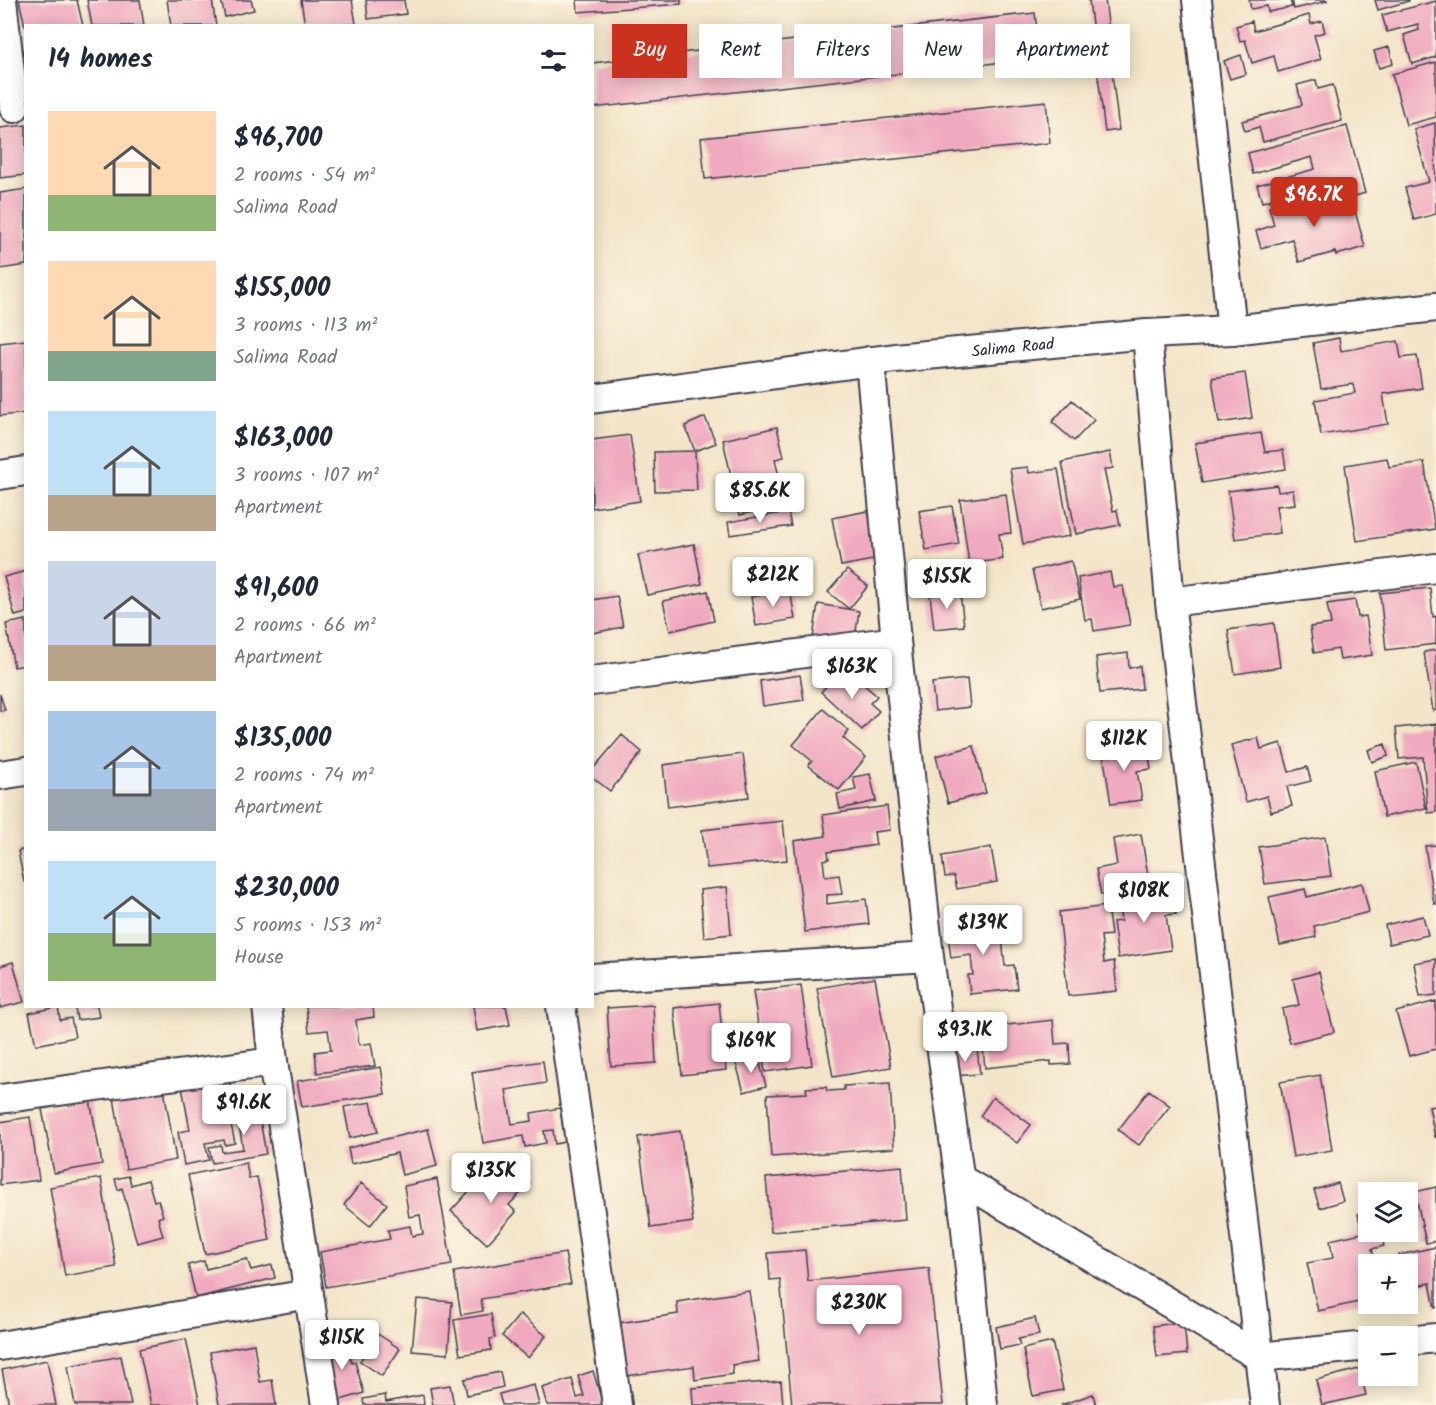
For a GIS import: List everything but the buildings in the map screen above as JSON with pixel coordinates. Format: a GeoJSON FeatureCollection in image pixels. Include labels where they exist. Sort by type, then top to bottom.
{"type":"FeatureCollection","features":[{"type":"Feature","properties":{"kind":"street"},"geometry":{"type":"LineString","coordinates":[[2,0],[13,108]]}},
{"type":"Feature","properties":{"kind":"street"},"geometry":{"type":"LineString","coordinates":[[1197,0],[1232,330]]}},
{"type":"Feature","properties":{"kind":"street","name":"Salima Road"},"geometry":{"type":"LineString","coordinates":[[594,399],[870,362],[1147,334],[1232,330],[1436,308]]}},
{"type":"Feature","properties":{"kind":"street"},"geometry":{"type":"LineString","coordinates":[[1147,334],[1170,602],[1265,1405]]}},
{"type":"Feature","properties":{"kind":"street"},"geometry":{"type":"LineString","coordinates":[[870,362],[929,957],[960,1179],[983,1405]]}},
{"type":"Feature","properties":{"kind":"street"},"geometry":{"type":"LineString","coordinates":[[0,475],[24,471]]}},
{"type":"Feature","properties":{"kind":"street"},"geometry":{"type":"LineString","coordinates":[[1170,602],[1436,568]]}},
{"type":"Feature","properties":{"kind":"street"},"geometry":{"type":"LineString","coordinates":[[594,681],[896,641]]}},
{"type":"Feature","properties":{"kind":"street"},"geometry":{"type":"LineString","coordinates":[[0,775],[24,771]]}},
{"type":"Feature","properties":{"kind":"street"},"geometry":{"type":"LineString","coordinates":[[594,978],[929,957]]}},
{"type":"Feature","properties":{"kind":"street"},"geometry":{"type":"LineString","coordinates":[[267,1008],[273,1062],[326,1405]]}},
{"type":"Feature","properties":{"kind":"street"},"geometry":{"type":"LineString","coordinates":[[561,1008],[617,1405]]}},
{"type":"Feature","properties":{"kind":"street"},"geometry":{"type":"LineString","coordinates":[[0,1099],[273,1062]]}},
{"type":"Feature","properties":{"kind":"street"},"geometry":{"type":"LineString","coordinates":[[960,1179],[1260,1357],[1358,1347]]}},
{"type":"Feature","properties":{"kind":"street"},"geometry":{"type":"LineString","coordinates":[[0,1346],[309,1294]]}},
{"type":"Feature","properties":{"kind":"street"},"geometry":{"type":"LineString","coordinates":[[1418,1340],[1436,1338]]}}]}
